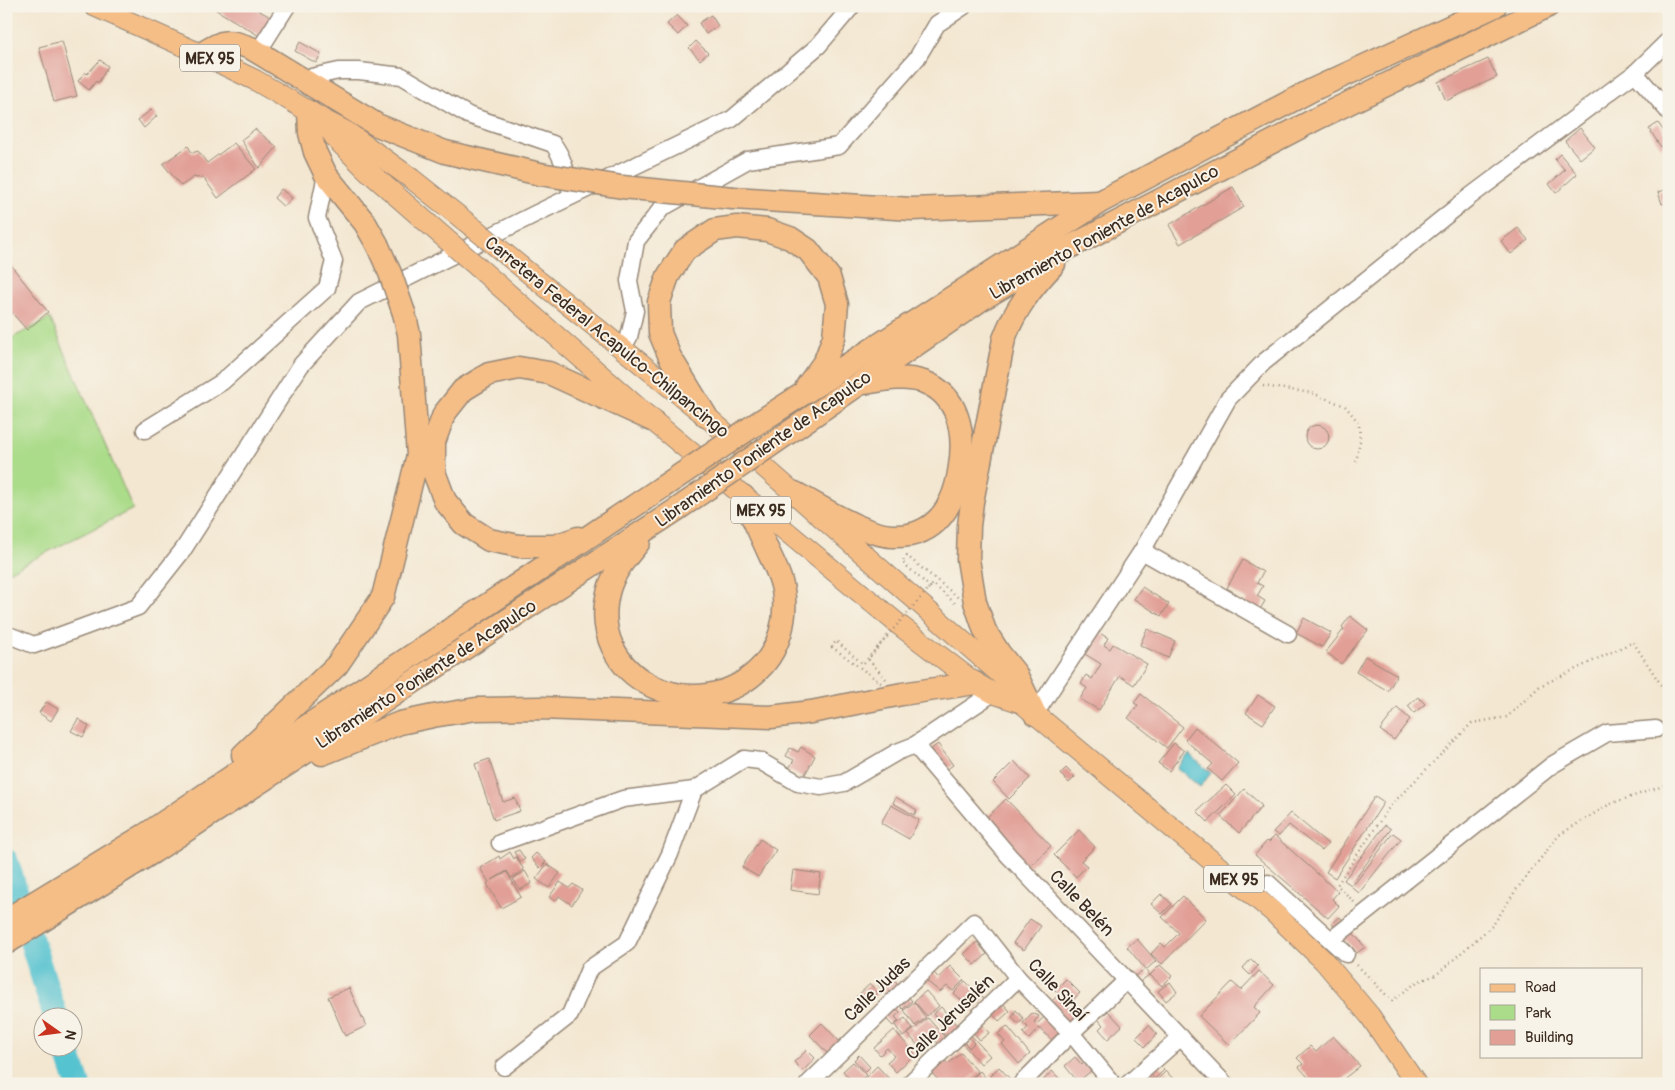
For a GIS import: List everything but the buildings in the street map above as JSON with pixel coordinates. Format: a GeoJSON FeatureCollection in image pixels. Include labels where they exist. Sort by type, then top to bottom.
{"type":"FeatureCollection","features":[{"type":"Feature","properties":{"kind":"highway","name":"Libramiento Poniente de Acapulco"},"geometry":{"type":"LineString","coordinates":[[6,943],[149,843],[198,799],[750,428],[1100,202],[1312,90],[1496,6]]}},
{"type":"Feature","properties":{"kind":"highway","name":"Libramiento Poniente de Acapulco"},"geometry":{"type":"LineString","coordinates":[[6,920],[251,788],[654,525],[982,299],[1070,247],[1320,117],[1548,6]]}},
{"type":"Feature","properties":{"kind":"highway"},"geometry":{"type":"LineString","coordinates":[[202,54],[221,42],[231,41],[251,48],[386,129],[445,152],[540,174],[622,187],[733,198],[912,209],[1100,202]]}},
{"type":"Feature","properties":{"kind":"highway"},"geometry":{"type":"LineString","coordinates":[[198,799],[337,665],[383,598],[418,455],[409,334],[404,313],[390,273],[377,244],[364,223],[326,175],[315,152],[310,133],[315,115]]}},
{"type":"Feature","properties":{"kind":"highway"},"geometry":{"type":"LineString","coordinates":[[706,416],[667,349],[660,333],[659,302],[668,276],[685,250],[715,230],[737,227],[767,230],[790,238],[808,250],[829,277],[837,304],[834,337],[826,362],[798,398]]}},
{"type":"Feature","properties":{"kind":"highway"},"geometry":{"type":"LineString","coordinates":[[1029,708],[1016,674],[991,642],[980,619],[969,574],[969,526],[1004,339],[1009,324],[1022,301],[1070,247]]}},
{"type":"Feature","properties":{"kind":"highway"},"geometry":{"type":"LineString","coordinates":[[600,530],[555,546],[519,546],[489,540],[464,524],[445,501],[434,472],[434,442],[444,414],[464,390],[489,374],[519,368],[549,373],[652,420]]}},
{"type":"Feature","properties":{"kind":"highway"},"geometry":{"type":"LineString","coordinates":[[795,493],[865,530],[889,536],[914,534],[923,530],[941,516],[950,504],[958,478],[962,445],[960,423],[951,404],[934,388],[915,380],[889,379],[858,384]]}},
{"type":"Feature","properties":{"kind":"highway"},"geometry":{"type":"LineString","coordinates":[[654,525],[622,562],[610,586],[606,614],[610,640],[622,662],[637,678],[653,688],[689,697],[718,693],[746,680],[767,660],[781,632],[785,614],[784,596],[780,580],[743,496]]}},
{"type":"Feature","properties":{"kind":"highway"},"geometry":{"type":"LineString","coordinates":[[251,788],[340,746],[400,723],[476,709],[541,708],[770,717],[811,712],[902,694],[984,688]]}},
{"type":"Feature","properties":{"kind":"main road","name":"Carretera Federal Acapulco-Chilpancingo"},"geometry":{"type":"LineString","coordinates":[[94,6],[255,80],[347,132],[412,179],[706,416],[1007,680],[1029,708]]}},
{"type":"Feature","properties":{"kind":"main road","name":"Carretera Federal Acapulco-Chilpancingo"},"geometry":{"type":"LineString","coordinates":[[315,115],[367,170],[652,420],[743,496],[898,624],[984,688],[1029,708]]}},
{"type":"Feature","properties":{"kind":"main road","name":"MEX 95"},"geometry":{"type":"LineString","coordinates":[[1029,708],[1272,911],[1324,961],[1370,1016],[1416,1084]]}},
{"type":"Feature","properties":{"kind":"street"},"geometry":{"type":"LineString","coordinates":[[258,52],[287,6]]}},
{"type":"Feature","properties":{"kind":"street"},"geometry":{"type":"LineString","coordinates":[[6,634],[34,645],[138,607],[183,550],[301,366],[359,302],[570,196],[732,119],[818,46],[852,6]]}},
{"type":"Feature","properties":{"kind":"street"},"geometry":{"type":"LineString","coordinates":[[622,349],[629,337],[635,312],[629,281],[636,241],[662,208],[748,160],[839,146],[917,58],[937,24],[964,6]]}},
{"type":"Feature","properties":{"kind":"street"},"geometry":{"type":"LineString","coordinates":[[1029,708],[1142,551],[1228,399],[1264,362],[1468,198],[1636,73],[1669,40]]}},
{"type":"Feature","properties":{"kind":"street"},"geometry":{"type":"LineString","coordinates":[[302,79],[339,71],[359,71],[402,76],[468,115],[553,144],[560,152],[566,169],[570,196]]}},
{"type":"Feature","properties":{"kind":"street"},"geometry":{"type":"LineString","coordinates":[[1636,73],[1669,112]]}},
{"type":"Feature","properties":{"kind":"street"},"geometry":{"type":"LineString","coordinates":[[145,430],[222,382],[327,288],[334,261],[317,218],[326,175]]}},
{"type":"Feature","properties":{"kind":"street"},"geometry":{"type":"LineString","coordinates":[[1142,551],[1288,634]]}},
{"type":"Feature","properties":{"kind":"street"},"geometry":{"type":"LineString","coordinates":[[500,843],[623,800],[694,790],[744,759],[760,761],[798,784],[821,787],[844,783],[897,752],[915,745],[984,688]]}},
{"type":"Feature","properties":{"kind":"street"},"geometry":{"type":"LineString","coordinates":[[1331,940],[1552,765],[1607,733],[1656,729]]}},
{"type":"Feature","properties":{"kind":"street","name":"Calle Belén"},"geometry":{"type":"LineString","coordinates":[[915,745],[1009,856],[1225,1084]]}},
{"type":"Feature","properties":{"kind":"street"},"geometry":{"type":"LineString","coordinates":[[504,1067],[570,1015],[589,969],[627,943],[670,854],[694,790]]}},
{"type":"Feature","properties":{"kind":"street"},"geometry":{"type":"LineString","coordinates":[[1268,883],[1346,954]]}},
{"type":"Feature","properties":{"kind":"street","name":"Calle Sinaí"},"geometry":{"type":"LineString","coordinates":[[974,922],[1018,978],[1071,1033],[1113,1084]]}},
{"type":"Feature","properties":{"kind":"street","name":"Calle Judas"},"geometry":{"type":"LineString","coordinates":[[808,1084],[974,922]]}},
{"type":"Feature","properties":{"kind":"street","name":"Calle Jerusalén"},"geometry":{"type":"LineString","coordinates":[[909,1084],[1018,978]]}},
{"type":"Feature","properties":{"kind":"street"},"geometry":{"type":"LineString","coordinates":[[1021,1084],[1127,980]]}},
{"type":"Feature","properties":{"kind":"street"},"geometry":{"type":"LineString","coordinates":[[1128,1084],[1181,1037]]}},
{"type":"Feature","properties":{"kind":"path"},"geometry":{"type":"LineString","coordinates":[[1244,383],[1312,393],[1345,406],[1359,423],[1360,442],[1356,462]]}},
{"type":"Feature","properties":{"kind":"path"},"geometry":{"type":"LineString","coordinates":[[898,624],[868,659],[888,682],[885,686],[832,647],[836,641],[863,664],[930,587],[902,562],[907,556],[960,599],[956,604],[933,584],[918,602]]}},
{"type":"Feature","properties":{"kind":"path"},"geometry":{"type":"LineString","coordinates":[[1365,913],[1337,885],[1390,806],[1472,723],[1507,717],[1540,686],[1633,642],[1669,697]]}},
{"type":"Feature","properties":{"kind":"path"},"geometry":{"type":"LineString","coordinates":[[1346,954],[1392,1001],[1416,982],[1436,975],[1494,925],[1516,890],[1559,835],[1610,804],[1669,784]]}},
{"type":"Feature","properties":{"kind":"green space"},"geometry":{"type":"Polygon","coordinates":[[[50,318],[133,509],[6,573],[6,341],[50,318]]]}},
{"type":"Feature","properties":{"kind":"water"},"geometry":{"type":"Polygon","coordinates":[[[1189,754],[1211,773],[1200,787],[1177,768],[1189,754]]]}},
{"type":"Feature","properties":{"kind":"waterway"},"geometry":{"type":"LineString","coordinates":[[6,861],[53,1008]]}},
{"type":"Feature","properties":{"kind":"waterway"},"geometry":{"type":"LineString","coordinates":[[69,1058],[78,1084]]}}]}
